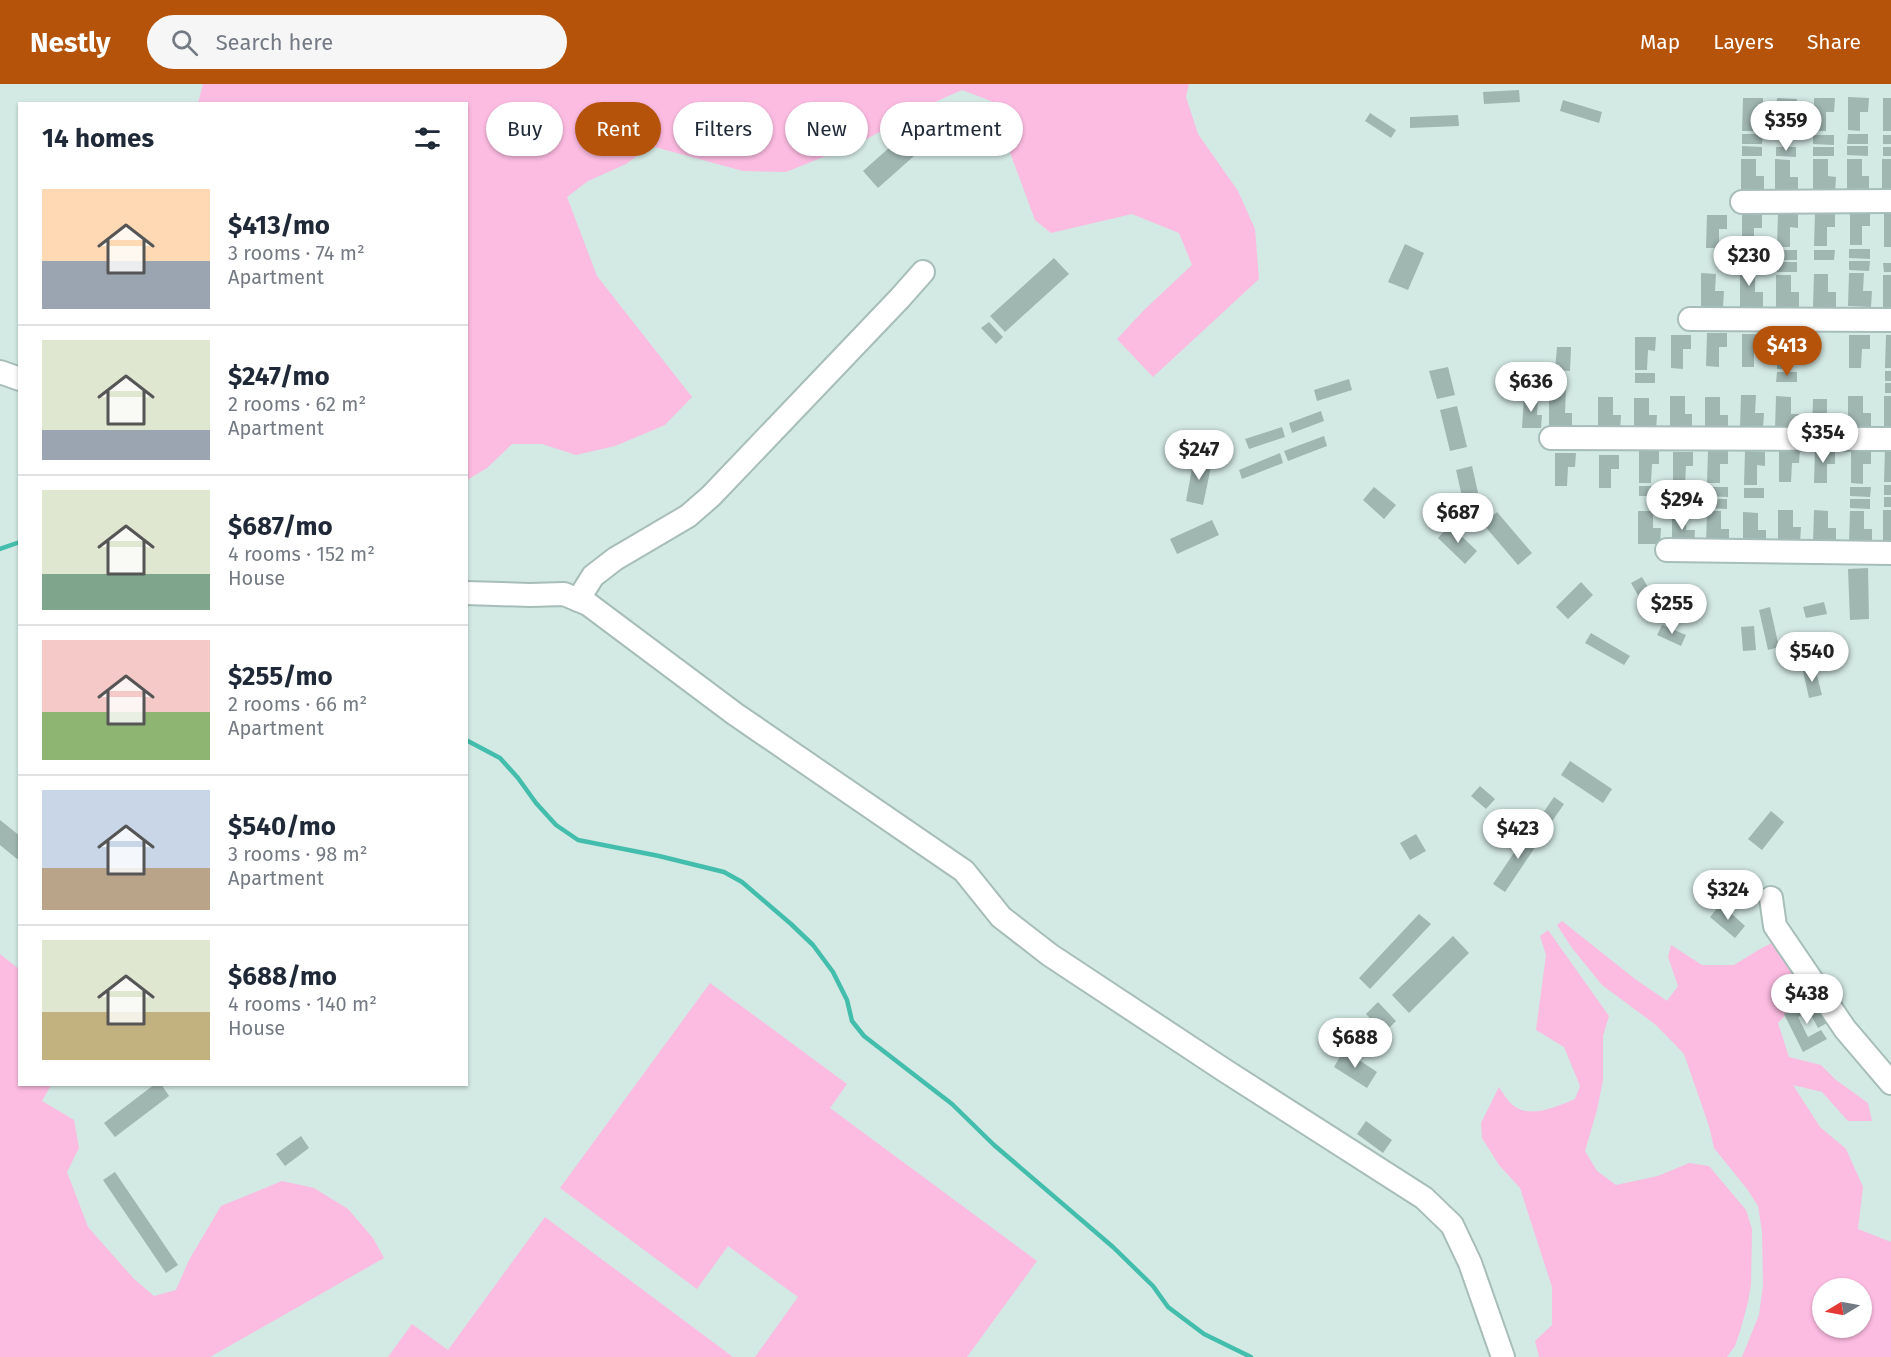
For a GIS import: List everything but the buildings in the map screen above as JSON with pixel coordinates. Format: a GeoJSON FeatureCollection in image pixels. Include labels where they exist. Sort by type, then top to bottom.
{"type":"FeatureCollection","features":[{"type":"Feature","properties":{"kind":"street"},"geometry":{"type":"LineString","coordinates":[[1742,202],[1891,201]]}},
{"type":"Feature","properties":{"kind":"street"},"geometry":{"type":"LineString","coordinates":[[578,600],[593,576],[615,559],[688,516],[711,496],[923,272]]}},
{"type":"Feature","properties":{"kind":"street"},"geometry":{"type":"LineString","coordinates":[[1690,319],[1891,320]]}},
{"type":"Feature","properties":{"kind":"street"},"geometry":{"type":"LineString","coordinates":[[0,372],[18,379]]}},
{"type":"Feature","properties":{"kind":"street"},"geometry":{"type":"LineString","coordinates":[[1551,438],[1891,439]]}},
{"type":"Feature","properties":{"kind":"street"},"geometry":{"type":"LineString","coordinates":[[1667,550],[1891,553]]}},
{"type":"Feature","properties":{"kind":"street"},"geometry":{"type":"LineString","coordinates":[[468,593],[530,596],[564,594],[608,618],[735,714],[964,871],[1001,917],[1050,955],[1424,1198],[1452,1225],[1470,1263],[1503,1357]]}},
{"type":"Feature","properties":{"kind":"street"},"geometry":{"type":"LineString","coordinates":[[1771,898],[1775,926],[1845,1029],[1891,1083]]}},
{"type":"Feature","properties":{"kind":"shaded area"},"geometry":{"type":"Polygon","coordinates":[[[203,84],[1189,84],[1186,97],[1198,134],[1238,191],[1255,229],[1259,279],[1153,377],[1117,339],[1192,265],[1179,233],[1132,214],[1051,233],[1035,220],[1011,156],[1023,156],[1023,102],[991,102],[962,90],[935,102],[880,102],[880,132],[868,138],[868,102],[785,102],[785,156],[826,156],[786,172],[743,171],[688,156],[773,156],[773,102],[673,102],[673,152],[661,149],[661,102],[575,102],[575,156],[637,156],[626,164],[588,181],[567,197],[597,276],[692,397],[665,425],[615,446],[576,455],[542,444],[512,444],[487,468],[468,479],[468,102],[198,102],[203,84]]]}},
{"type":"Feature","properties":{"kind":"shaded area"},"geometry":{"type":"Polygon","coordinates":[[[1562,921],[1635,979],[1667,1001],[1678,986],[1668,957],[1671,945],[1702,965],[1734,965],[1772,943],[1792,963],[1799,981],[1798,991],[1788,1012],[1778,1023],[1789,1057],[1821,1065],[1836,1080],[1868,1103],[1872,1121],[1848,1121],[1822,1092],[1793,1085],[1820,1127],[1846,1149],[1863,1187],[1858,1229],[1891,1242],[1891,1357],[1742,1357],[1759,1315],[1763,1285],[1762,1231],[1758,1206],[1714,1148],[1709,1126],[1684,1054],[1656,1025],[1602,985],[1572,948],[1557,925],[1562,921]]]}},
{"type":"Feature","properties":{"kind":"shaded area"},"geometry":{"type":"Polygon","coordinates":[[[1548,930],[1609,1016],[1603,1036],[1603,1080],[1585,1151],[1597,1171],[1616,1185],[1658,1176],[1689,1163],[1709,1166],[1746,1210],[1752,1229],[1751,1284],[1741,1328],[1735,1346],[1727,1357],[1539,1357],[1535,1341],[1552,1325],[1552,1287],[1520,1188],[1499,1165],[1482,1138],[1481,1123],[1499,1087],[1514,1106],[1521,1110],[1536,1111],[1553,1108],[1575,1099],[1580,1086],[1564,1047],[1536,1030],[1546,955],[1540,936],[1548,930]]]}},
{"type":"Feature","properties":{"kind":"shaded area"},"geometry":{"type":"Polygon","coordinates":[[[0,954],[18,968],[18,1086],[50,1086],[42,1101],[74,1120],[79,1148],[67,1172],[88,1227],[134,1279],[154,1296],[176,1290],[189,1260],[221,1206],[282,1181],[314,1188],[348,1209],[373,1238],[384,1258],[210,1357],[0,1357],[0,954]]]}},
{"type":"Feature","properties":{"kind":"shaded area"},"geometry":{"type":"Polygon","coordinates":[[[710,983],[847,1084],[830,1108],[1037,1261],[967,1357],[755,1357],[798,1297],[728,1246],[697,1289],[560,1188],[710,983]]]}},
{"type":"Feature","properties":{"kind":"shaded area"},"geometry":{"type":"Polygon","coordinates":[[[545,1217],[733,1357],[388,1357],[412,1324],[448,1350],[545,1217]]]}},
{"type":"Feature","properties":{"kind":"waterway"},"geometry":{"type":"LineString","coordinates":[[0,549],[18,543]]}},
{"type":"Feature","properties":{"kind":"waterway"},"geometry":{"type":"LineString","coordinates":[[468,741],[500,758],[556,825],[578,840],[724,872],[742,882],[813,945],[833,972],[847,1000],[852,1021],[864,1036],[952,1104],[994,1145],[1113,1247],[1153,1286],[1168,1307],[1204,1334],[1251,1357]]}}]}
